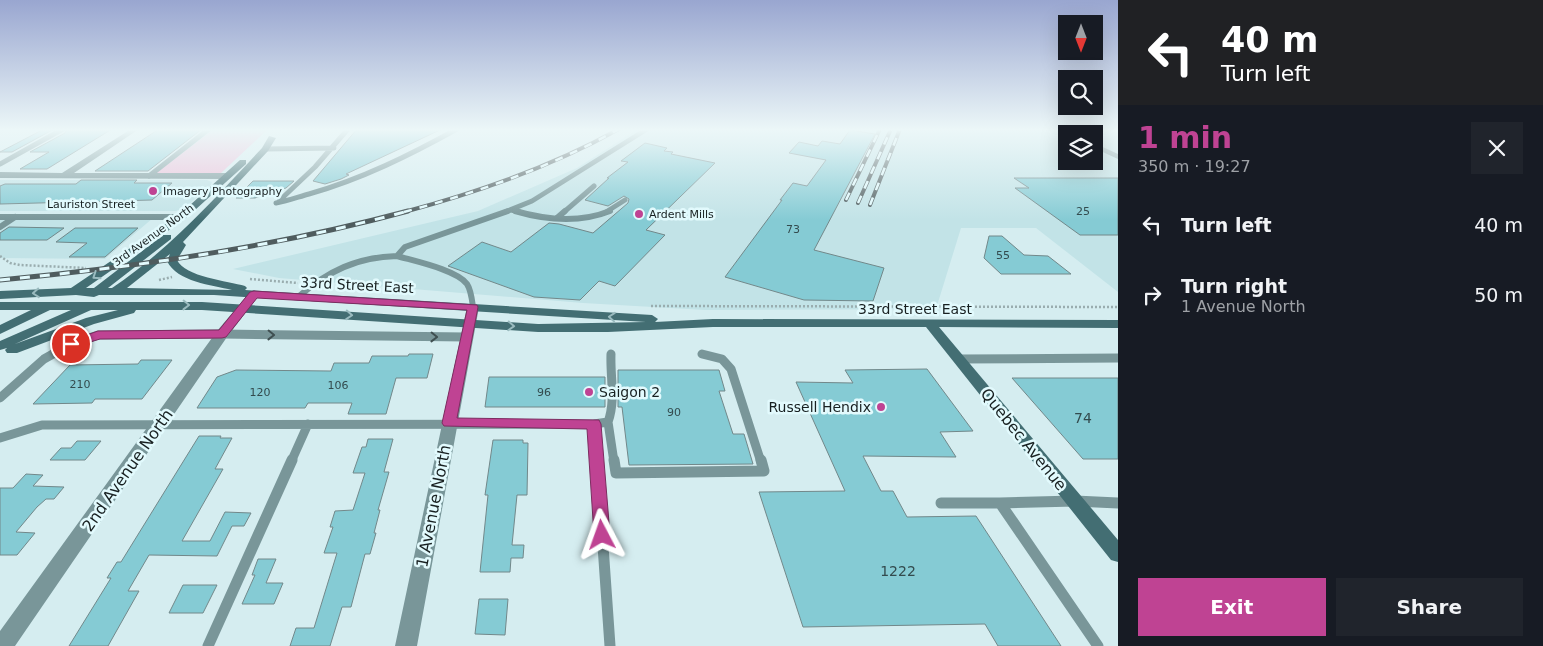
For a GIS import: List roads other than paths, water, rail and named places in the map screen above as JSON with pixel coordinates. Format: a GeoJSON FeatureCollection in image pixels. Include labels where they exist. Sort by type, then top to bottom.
{"type":"FeatureCollection","features":[{"type":"Feature","properties":{"kind":"main road","name":"3rd Avenue North"},"geometry":{"type":"LineString","coordinates":[[0,330],[73,292],[182,217],[246,159]]}},
{"type":"Feature","properties":{"kind":"main road","name":"3rd Avenue North"},"geometry":{"type":"LineString","coordinates":[[0,346],[91,305],[154,263],[202,220],[256,159]]}},
{"type":"Feature","properties":{"kind":"main road"},"geometry":{"type":"LineString","coordinates":[[91,305],[89,304],[89,298],[96,291],[168,237],[175,230],[182,217]]}},
{"type":"Feature","properties":{"kind":"main road"},"geometry":{"type":"LineString","coordinates":[[202,220],[174,254],[172,260],[176,267],[184,272],[211,281],[285,296]]}},
{"type":"Feature","properties":{"kind":"main road","name":"33rd Street East"},"geometry":{"type":"LineString","coordinates":[[0,295],[96,291],[254,294],[713,323]]}},
{"type":"Feature","properties":{"kind":"main road","name":"33rd Street East"},"geometry":{"type":"LineString","coordinates":[[0,306],[50,304],[243,308],[468,330],[608,328],[713,323],[1118,324]]}},
{"type":"Feature","properties":{"kind":"main road"},"geometry":{"type":"LineString","coordinates":[[0,355],[90,321],[119,312],[154,305]]}},
{"type":"Feature","properties":{"kind":"main road","name":"Quebec Avenue"},"geometry":{"type":"LineString","coordinates":[[930,324],[1118,554]]}},
{"type":"Feature","properties":{"kind":"street"},"geometry":{"type":"LineString","coordinates":[[63,176],[89,159]]}},
{"type":"Feature","properties":{"kind":"street"},"geometry":{"type":"LineString","coordinates":[[0,176],[228,176]]}},
{"type":"Feature","properties":{"kind":"street","name":"Lauriston Street"},"geometry":{"type":"LineString","coordinates":[[0,217],[182,217]]}},
{"type":"Feature","properties":{"kind":"street","name":"2nd Avenue North"},"geometry":{"type":"LineString","coordinates":[[2,646],[222,334],[254,294]]}},
{"type":"Feature","properties":{"kind":"street","name":"1 Avenue North"},"geometry":{"type":"LineString","coordinates":[[406,646],[473,307]]}},
{"type":"Feature","properties":{"kind":"lane"},"geometry":{"type":"LineString","coordinates":[[149,176],[171,159]]}},
{"type":"Feature","properties":{"kind":"lane"},"geometry":{"type":"LineString","coordinates":[[323,159],[276,203],[337,187],[399,159]]}},
{"type":"Feature","properties":{"kind":"lane"},"geometry":{"type":"LineString","coordinates":[[397,256],[405,247],[486,220],[532,201],[599,159]]}},
{"type":"Feature","properties":{"kind":"lane"},"geometry":{"type":"LineString","coordinates":[[557,218],[594,186]]}},
{"type":"Feature","properties":{"kind":"lane"},"geometry":{"type":"LineString","coordinates":[[511,210],[536,217],[598,216],[610,211],[625,200]]}},
{"type":"Feature","properties":{"kind":"lane"},"geometry":{"type":"LineString","coordinates":[[0,227],[15,217]]}},
{"type":"Feature","properties":{"kind":"lane"},"geometry":{"type":"LineString","coordinates":[[298,297],[311,284],[352,261],[369,257],[397,256],[446,272],[463,280],[469,290],[473,307]]}},
{"type":"Feature","properties":{"kind":"lane","name":"33rd Street East"},"geometry":{"type":"LineString","coordinates":[[0,398],[31,368],[53,352],[82,339],[98,335],[468,330]]}},
{"type":"Feature","properties":{"kind":"lane"},"geometry":{"type":"LineString","coordinates":[[611,354],[609,370],[613,413],[608,422],[616,474],[764,471],[731,369],[722,359],[702,354]]}},
{"type":"Feature","properties":{"kind":"lane"},"geometry":{"type":"LineString","coordinates":[[959,359],[1118,358]]}},
{"type":"Feature","properties":{"kind":"lane"},"geometry":{"type":"LineString","coordinates":[[0,438],[42,425],[594,424],[608,422]]}},
{"type":"Feature","properties":{"kind":"lane"},"geometry":{"type":"LineString","coordinates":[[208,646],[308,424]]}},
{"type":"Feature","properties":{"kind":"lane"},"geometry":{"type":"LineString","coordinates":[[594,424],[610,646]]}},
{"type":"Feature","properties":{"kind":"lane"},"geometry":{"type":"LineString","coordinates":[[941,503],[1118,502]]}},
{"type":"Feature","properties":{"kind":"lane"},"geometry":{"type":"LineString","coordinates":[[1000,503],[1098,646]]}},
{"type":"Feature","properties":{"kind":"railway"},"geometry":{"type":"LineString","coordinates":[[404,212],[487,187],[558,159]]}},
{"type":"Feature","properties":{"kind":"railway"},"geometry":{"type":"LineString","coordinates":[[846,200],[866,159]]}},
{"type":"Feature","properties":{"kind":"railway"},"geometry":{"type":"LineString","coordinates":[[858,203],[878,159]]}},
{"type":"Feature","properties":{"kind":"railway"},"geometry":{"type":"LineString","coordinates":[[870,205],[888,159]]}},
{"type":"Feature","properties":{"kind":"railway"},"geometry":{"type":"LineString","coordinates":[[0,280],[103,269],[206,254],[308,235],[408,211]]}},
{"type":"Feature","properties":{"kind":"place","name":"Imagery Photography"},"geometry":{"type":"Point","coordinates":[153,191]}},
{"type":"Feature","properties":{"kind":"place","name":"Ardent Mills"},"geometry":{"type":"Point","coordinates":[639,214]}},
{"type":"Feature","properties":{"kind":"place","name":"Saigon 2"},"geometry":{"type":"Point","coordinates":[589,392]}},
{"type":"Feature","properties":{"kind":"place","name":"Russell Hendix"},"geometry":{"type":"Point","coordinates":[881,407]}}]}
